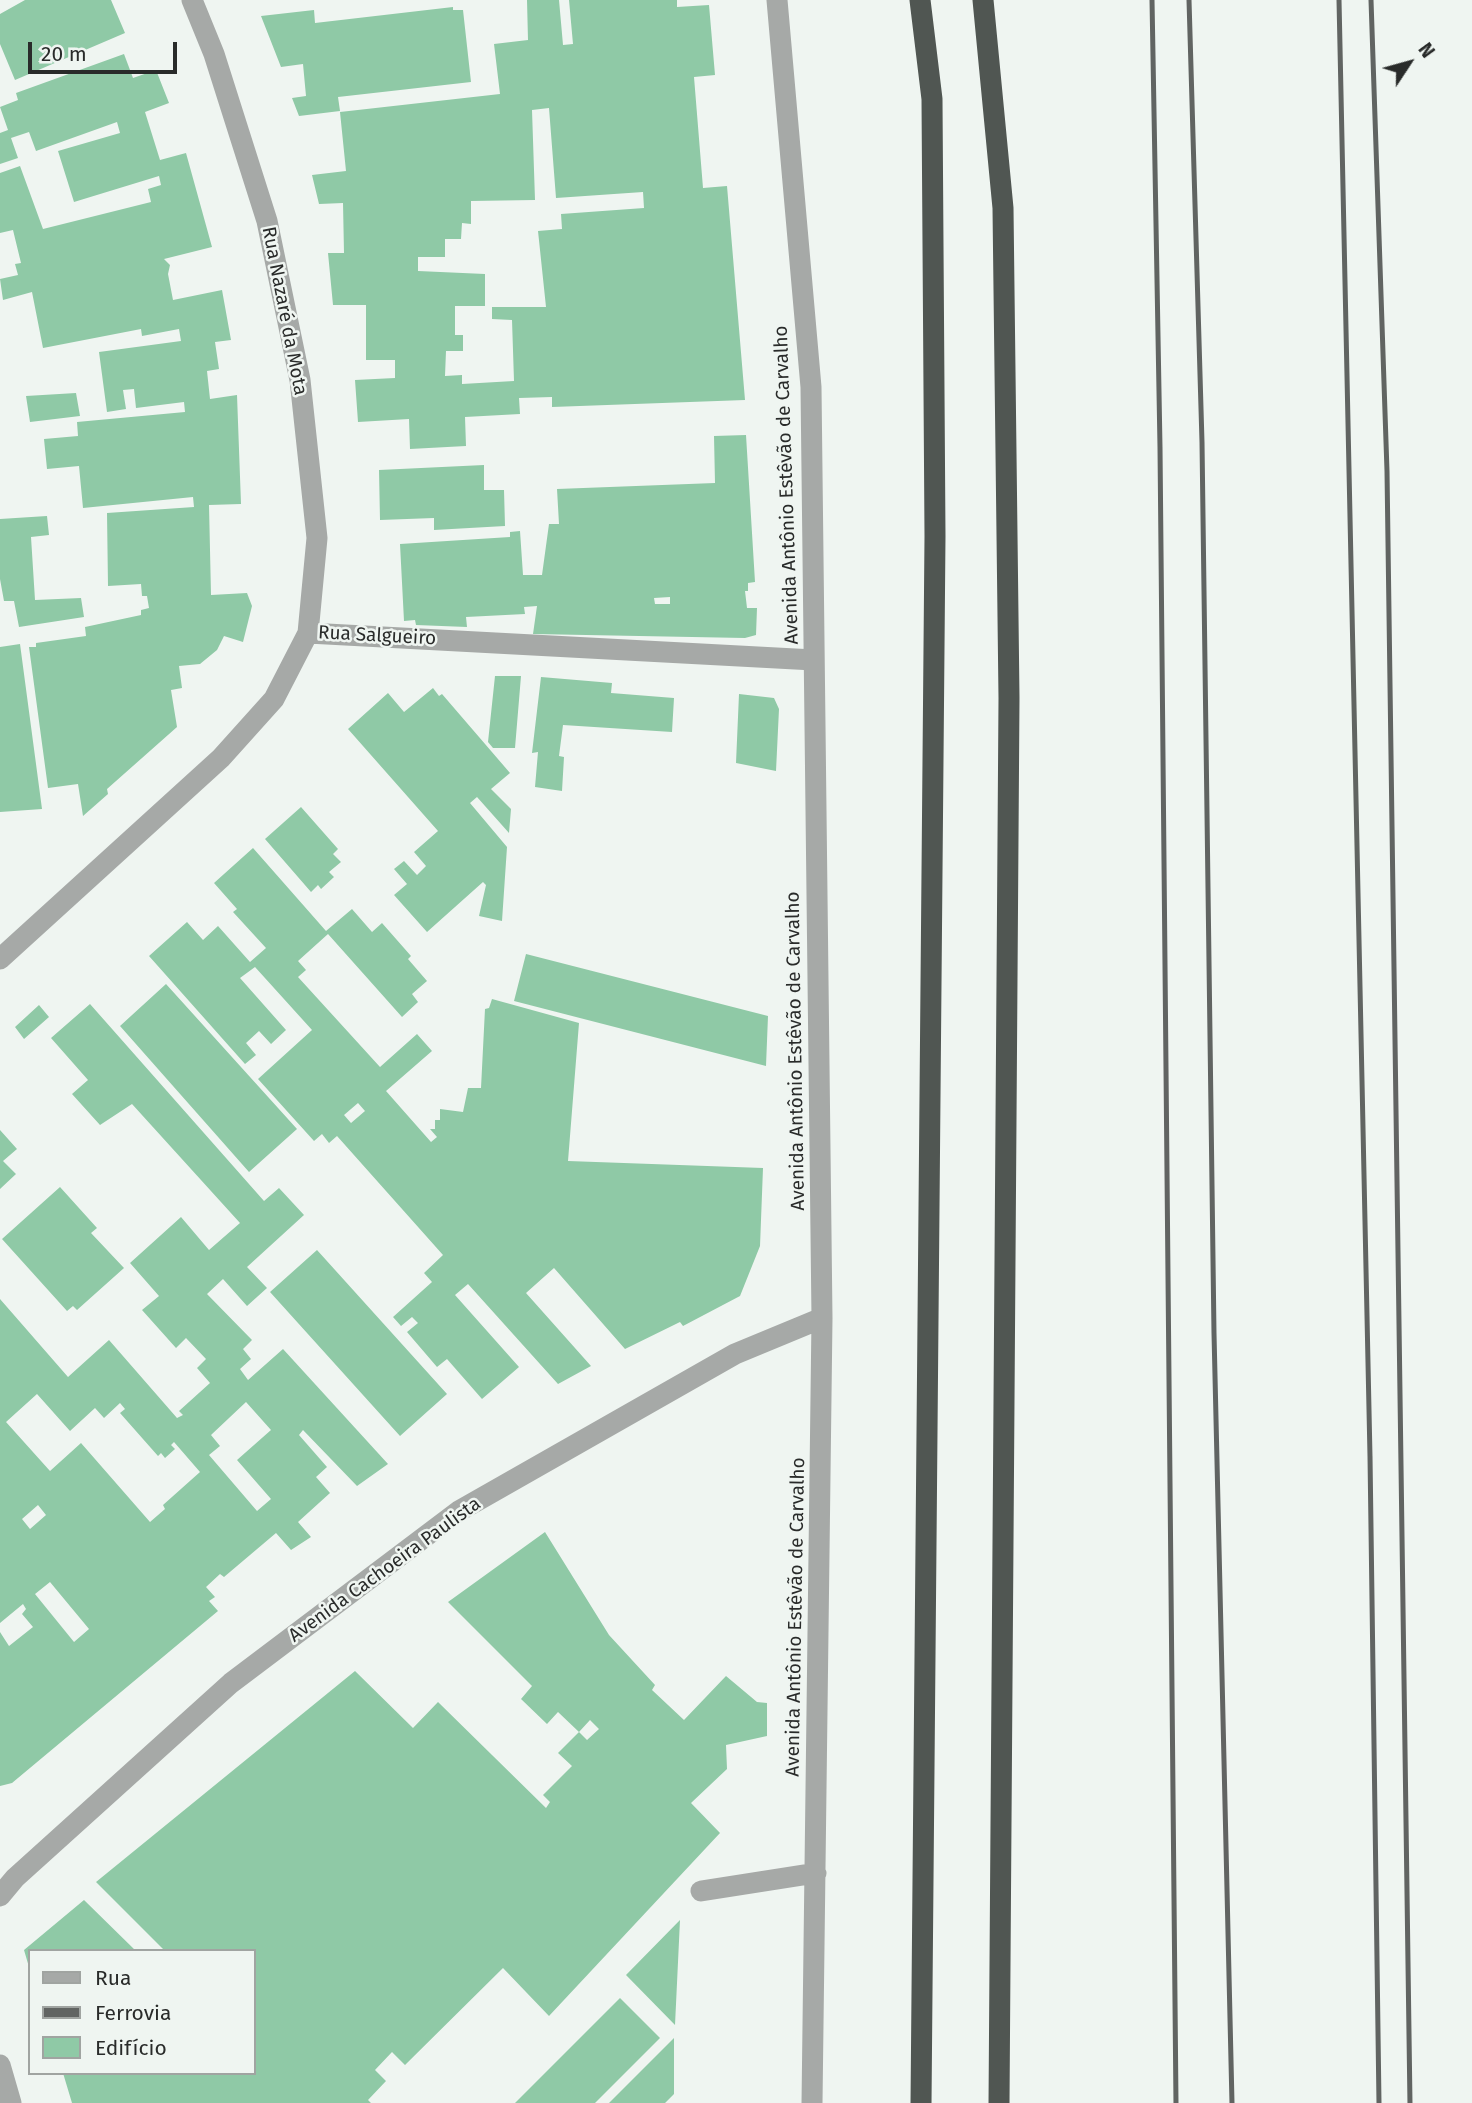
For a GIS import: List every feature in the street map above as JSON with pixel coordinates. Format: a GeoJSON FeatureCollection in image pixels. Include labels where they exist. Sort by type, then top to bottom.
{"type":"FeatureCollection","features":[{"type":"Feature","properties":{"kind":"highway"},"geometry":{"type":"LineString","coordinates":[[920,0],[932,99],[935,536],[920,2103]]}},
{"type":"Feature","properties":{"kind":"highway"},"geometry":{"type":"LineString","coordinates":[[983,0],[1003,208],[1009,698],[999,2103]]}},
{"type":"Feature","properties":{"kind":"street","name":"Rua Nazaré da Mota"},"geometry":{"type":"LineString","coordinates":[[192,0],[214,54],[267,222],[300,380],[317,538],[308,633]]}},
{"type":"Feature","properties":{"kind":"street","name":"Avenida Antônio Estêvão de Carvalho"},"geometry":{"type":"LineString","coordinates":[[777,0],[811,387],[822,1318],[812,2103]]}},
{"type":"Feature","properties":{"kind":"street","name":"Rua Salgueiro"},"geometry":{"type":"LineString","coordinates":[[0,959],[222,758],[274,699],[308,633],[814,660]]}},
{"type":"Feature","properties":{"kind":"street","name":"Avenida Cachoeira Paulista"},"geometry":{"type":"LineString","coordinates":[[0,1896],[15,1878],[231,1683],[459,1511],[735,1354],[822,1318]]}},
{"type":"Feature","properties":{"kind":"street"},"geometry":{"type":"LineString","coordinates":[[701,1891],[816,1873]]}},
{"type":"Feature","properties":{"kind":"street"},"geometry":{"type":"LineString","coordinates":[[0,2066],[11,2103]]}},
{"type":"Feature","properties":{"kind":"building"},"geometry":{"type":"Polygon","coordinates":[[[25,0],[111,0],[125,33],[15,80],[0,44],[0,14],[25,0]]]}},
{"type":"Feature","properties":{"kind":"building"},"geometry":{"type":"Polygon","coordinates":[[[527,0],[559,0],[563,45],[573,44],[569,0],[677,0],[677,7],[709,5],[715,75],[694,77],[703,188],[727,186],[745,400],[552,407],[552,397],[519,398],[520,414],[465,417],[466,446],[410,449],[409,419],[358,422],[355,380],[395,378],[395,360],[366,360],[366,305],[333,305],[328,253],[344,253],[343,203],[319,204],[312,175],[346,171],[340,112],[500,94],[494,44],[528,40],[527,0]],[[549,108],[532,110],[535,200],[471,201],[471,224],[462,223],[461,239],[445,239],[445,257],[418,257],[418,271],[485,274],[485,306],[455,306],[455,335],[463,335],[463,351],[446,351],[445,376],[462,375],[462,384],[514,381],[512,320],[492,319],[492,307],[546,307],[538,231],[562,229],[561,214],[644,208],[643,192],[556,198],[549,108]]]}},
{"type":"Feature","properties":{"kind":"building"},"geometry":{"type":"Polygon","coordinates":[[[453,7],[453,10],[463,10],[471,82],[338,97],[340,111],[299,116],[292,98],[306,96],[303,64],[281,67],[261,16],[314,10],[315,23],[453,7]]]}},
{"type":"Feature","properties":{"kind":"building"},"geometry":{"type":"Polygon","coordinates":[[[124,54],[133,78],[156,70],[169,103],[145,112],[160,160],[186,153],[212,247],[164,259],[170,265],[168,274],[173,300],[222,290],[231,340],[215,342],[219,369],[207,371],[210,399],[237,395],[241,504],[209,505],[211,595],[247,593],[252,606],[243,642],[224,636],[217,650],[200,664],[179,666],[182,688],[171,690],[177,727],[107,789],[108,794],[83,816],[78,784],[48,788],[29,647],[36,647],[36,643],[86,636],[85,627],[141,615],[141,610],[149,608],[147,596],[142,596],[141,584],[108,586],[107,513],[194,507],[193,497],[83,508],[79,466],[47,469],[44,439],[78,436],[77,422],[185,412],[184,402],[136,408],[134,389],[123,390],[126,409],[107,412],[99,352],[181,341],[179,329],[142,336],[141,329],[43,348],[32,292],[3,300],[0,279],[18,275],[15,264],[21,263],[13,230],[0,233],[0,173],[20,166],[43,229],[151,202],[148,189],[161,185],[159,176],[74,202],[58,151],[120,133],[117,122],[36,151],[29,132],[11,138],[18,158],[0,164],[0,133],[8,130],[0,107],[18,100],[16,93],[124,54]]]}},
{"type":"Feature","properties":{"kind":"building"},"geometry":{"type":"Polygon","coordinates":[[[76,393],[80,416],[30,422],[26,396],[76,393]]]}},
{"type":"Feature","properties":{"kind":"building"},"geometry":{"type":"Polygon","coordinates":[[[746,435],[755,582],[748,583],[748,591],[745,591],[747,608],[757,608],[756,635],[745,638],[533,634],[537,606],[524,607],[525,614],[466,617],[467,627],[416,625],[415,620],[404,621],[400,544],[510,537],[510,532],[520,531],[523,575],[542,575],[549,524],[559,524],[557,489],[715,483],[714,436],[746,435]],[[670,597],[654,598],[655,604],[670,604],[670,597]]]}},
{"type":"Feature","properties":{"kind":"building"},"geometry":{"type":"Polygon","coordinates":[[[484,465],[484,490],[504,490],[505,526],[434,530],[434,518],[380,520],[379,470],[484,465]]]}},
{"type":"Feature","properties":{"kind":"building"},"geometry":{"type":"Polygon","coordinates":[[[47,516],[49,535],[31,537],[35,600],[81,598],[84,617],[19,627],[14,601],[4,601],[0,579],[0,519],[47,516]]]}},
{"type":"Feature","properties":{"kind":"building"},"geometry":{"type":"Polygon","coordinates":[[[20,644],[42,809],[0,812],[0,647],[20,644]]]}},
{"type":"Feature","properties":{"kind":"building"},"geometry":{"type":"Polygon","coordinates":[[[495,676],[521,676],[515,748],[493,748],[488,742],[495,676]]]}},
{"type":"Feature","properties":{"kind":"building"},"geometry":{"type":"Polygon","coordinates":[[[541,677],[612,683],[611,693],[674,698],[672,732],[563,725],[559,756],[564,757],[562,791],[535,787],[538,752],[532,753],[541,677]]]}},
{"type":"Feature","properties":{"kind":"building"},"geometry":{"type":"Polygon","coordinates":[[[433,688],[439,696],[442,694],[510,773],[491,789],[511,809],[509,833],[477,797],[470,803],[507,847],[502,921],[479,916],[486,885],[483,882],[427,932],[394,895],[407,884],[394,869],[404,861],[417,875],[426,866],[414,852],[438,831],[348,729],[388,693],[404,712],[433,688]]]}},
{"type":"Feature","properties":{"kind":"building"},"geometry":{"type":"Polygon","coordinates":[[[739,694],[774,698],[779,709],[776,771],[736,763],[739,694]]]}},
{"type":"Feature","properties":{"kind":"building"},"geometry":{"type":"Polygon","coordinates":[[[301,807],[338,849],[333,854],[341,862],[329,872],[334,877],[321,889],[318,885],[311,892],[265,839],[301,807]]]}},
{"type":"Feature","properties":{"kind":"building"},"geometry":{"type":"Polygon","coordinates":[[[253,848],[326,931],[352,909],[372,932],[382,923],[411,956],[408,959],[427,981],[412,994],[418,1002],[402,1017],[328,934],[298,961],[306,970],[298,977],[380,1067],[417,1034],[432,1051],[386,1091],[431,1142],[437,1137],[430,1129],[435,1129],[435,1120],[440,1120],[440,1109],[463,1112],[468,1088],[481,1088],[485,1009],[489,1008],[492,999],[579,1023],[568,1161],[763,1168],[760,1246],[740,1296],[683,1326],[680,1322],[625,1349],[554,1268],[526,1293],[591,1366],[558,1384],[468,1284],[455,1295],[519,1367],[482,1399],[447,1359],[437,1367],[407,1332],[418,1323],[412,1317],[401,1326],[393,1317],[432,1282],[424,1273],[443,1255],[337,1136],[329,1143],[322,1134],[314,1141],[258,1079],[312,1030],[255,967],[240,978],[286,1030],[271,1044],[259,1031],[246,1043],[256,1055],[245,1064],[149,956],[187,922],[203,940],[218,926],[250,962],[266,948],[233,912],[237,909],[214,883],[253,848]],[[358,1103],[344,1115],[351,1123],[365,1111],[358,1103]]]}},
{"type":"Feature","properties":{"kind":"building"},"geometry":{"type":"Polygon","coordinates":[[[526,954],[768,1016],[766,1066],[514,1001],[526,954]]]}},
{"type":"Feature","properties":{"kind":"building"},"geometry":{"type":"Polygon","coordinates":[[[166,984],[297,1129],[249,1172],[120,1026],[166,984]]]}},
{"type":"Feature","properties":{"kind":"building"},"geometry":{"type":"Polygon","coordinates":[[[90,1004],[264,1201],[279,1188],[304,1215],[247,1267],[267,1288],[247,1306],[223,1279],[207,1294],[252,1340],[243,1349],[251,1359],[240,1369],[248,1380],[283,1349],[388,1464],[357,1486],[303,1430],[299,1435],[327,1467],[316,1477],[330,1493],[298,1522],[311,1537],[291,1550],[276,1533],[224,1577],[220,1574],[206,1587],[215,1597],[209,1601],[218,1611],[12,1783],[0,1786],[0,1632],[9,1646],[33,1627],[22,1614],[26,1609],[23,1604],[0,1623],[0,1299],[68,1377],[109,1340],[177,1418],[183,1415],[179,1411],[210,1383],[197,1368],[206,1359],[186,1338],[176,1348],[142,1310],[159,1296],[130,1263],[181,1217],[209,1250],[240,1223],[132,1104],[100,1125],[72,1094],[88,1080],[51,1038],[90,1004]],[[37,1394],[6,1422],[50,1471],[81,1443],[150,1522],[165,1509],[163,1505],[200,1472],[174,1442],[171,1445],[175,1449],[165,1458],[161,1453],[158,1456],[120,1413],[125,1409],[120,1403],[104,1418],[95,1408],[70,1431],[37,1394]],[[246,1402],[211,1435],[220,1446],[209,1455],[257,1511],[271,1499],[237,1460],[271,1430],[246,1402]],[[38,1505],[22,1519],[30,1529],[46,1515],[38,1505]],[[50,1582],[35,1594],[74,1642],[89,1629],[50,1582]]]}},
{"type":"Feature","properties":{"kind":"building"},"geometry":{"type":"Polygon","coordinates":[[[39,1005],[49,1017],[24,1039],[15,1027],[39,1005]]]}},
{"type":"Feature","properties":{"kind":"building"},"geometry":{"type":"Polygon","coordinates":[[[0,1130],[17,1149],[3,1161],[16,1174],[0,1189],[0,1130]]]}},
{"type":"Feature","properties":{"kind":"building"},"geometry":{"type":"Polygon","coordinates":[[[60,1187],[97,1228],[91,1233],[124,1268],[77,1310],[73,1306],[67,1311],[2,1239],[60,1187]]]}},
{"type":"Feature","properties":{"kind":"building"},"geometry":{"type":"Polygon","coordinates":[[[317,1250],[447,1394],[400,1436],[270,1292],[317,1250]]]}},
{"type":"Feature","properties":{"kind":"building"},"geometry":{"type":"Polygon","coordinates":[[[545,1532],[609,1635],[655,1685],[652,1690],[684,1720],[726,1676],[757,1702],[767,1703],[767,1736],[726,1745],[727,1769],[691,1803],[720,1833],[549,2016],[503,1968],[405,2065],[392,2052],[375,2070],[386,2081],[368,2100],[371,2103],[72,2103],[64,2075],[256,2075],[256,1949],[163,1949],[96,1882],[355,1671],[413,1728],[438,1702],[546,1808],[550,1802],[543,1795],[572,1766],[558,1753],[579,1732],[558,1712],[547,1724],[521,1699],[532,1686],[448,1602],[545,1532]],[[590,1720],[579,1732],[587,1740],[599,1729],[590,1720]]]}},
{"type":"Feature","properties":{"kind":"building"},"geometry":{"type":"Polygon","coordinates":[[[84,1900],[134,1949],[28,1949],[28,1964],[24,1950],[84,1900]]]}},
{"type":"Feature","properties":{"kind":"building"},"geometry":{"type":"Polygon","coordinates":[[[680,1920],[675,2025],[626,1975],[680,1920]]]}},
{"type":"Feature","properties":{"kind":"building"},"geometry":{"type":"Polygon","coordinates":[[[620,1998],[660,2038],[595,2103],[515,2103],[620,1998]]]}},
{"type":"Feature","properties":{"kind":"building"},"geometry":{"type":"Polygon","coordinates":[[[674,2038],[674,2094],[665,2103],[609,2103],[674,2038]]]}},
{"type":"Feature","properties":{"kind":"railway"},"geometry":{"type":"LineString","coordinates":[[1152,0],[1160,447],[1176,2103]]}},
{"type":"Feature","properties":{"kind":"railway"},"geometry":{"type":"LineString","coordinates":[[1189,0],[1202,442],[1214,1333],[1232,2103]]}},
{"type":"Feature","properties":{"kind":"railway"},"geometry":{"type":"LineString","coordinates":[[1339,0],[1370,1456],[1379,2103]]}},
{"type":"Feature","properties":{"kind":"railway"},"geometry":{"type":"LineString","coordinates":[[1371,0],[1387,471],[1410,2103]]}}]}
